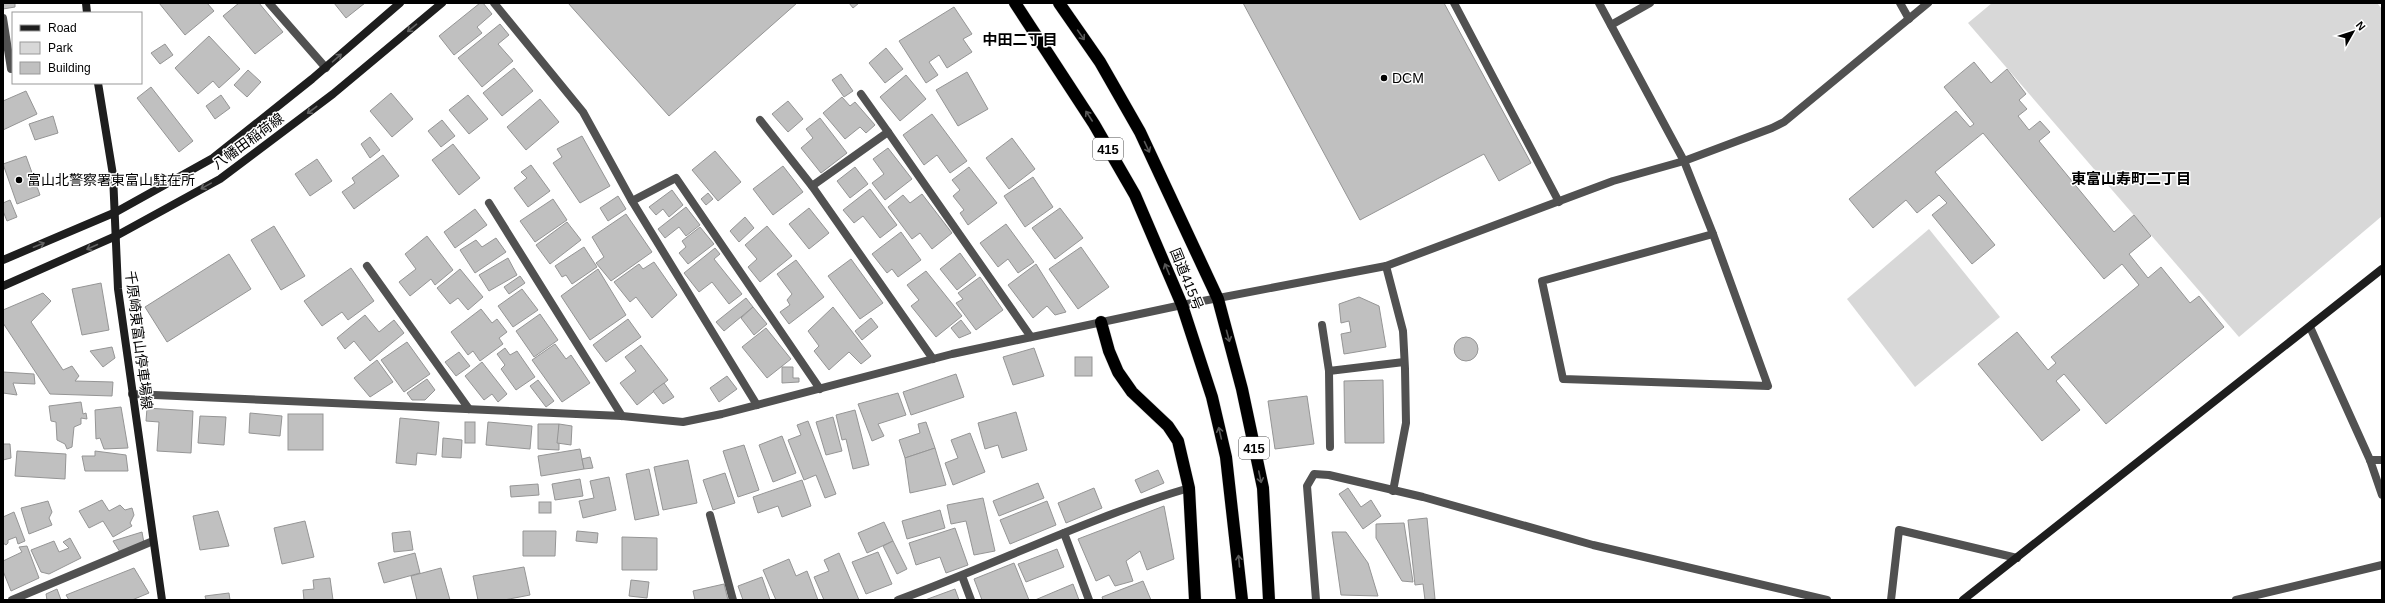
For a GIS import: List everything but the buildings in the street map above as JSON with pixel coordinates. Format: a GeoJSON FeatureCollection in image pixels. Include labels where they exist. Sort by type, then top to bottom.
{"type":"FeatureCollection","features":[{"type":"Feature","properties":{"kind":"highway","name":"国道415号"},"geometry":{"type":"LineString","coordinates":[[1015,3],[1094,124],[1136,195],[1182,305],[1212,397],[1226,457],[1242,600]]}},
{"type":"Feature","properties":{"kind":"highway","name":"国道415号"},"geometry":{"type":"LineString","coordinates":[[1059,3],[1100,62],[1140,132],[1218,299],[1242,389],[1262,488],[1269,600]]}},
{"type":"Feature","properties":{"kind":"highway"},"geometry":{"type":"LineString","coordinates":[[1101,322],[1109,351],[1118,372],[1132,392],[1168,426],[1178,440],[1189,488],[1194,600]]}},
{"type":"Feature","properties":{"kind":"main road","name":"八幡田稲荷線"},"geometry":{"type":"LineString","coordinates":[[3,260],[116,212],[213,158],[326,68],[400,3]]}},
{"type":"Feature","properties":{"kind":"main road","name":"八幡田稲荷線"},"geometry":{"type":"LineString","coordinates":[[3,286],[116,236],[220,179],[334,94],[442,3]]}},
{"type":"Feature","properties":{"kind":"main road","name":"千原崎東富山停車場線"},"geometry":{"type":"LineString","coordinates":[[98,84],[113,175],[116,212],[118,289],[162,600]]}},
{"type":"Feature","properties":{"kind":"main road"},"geometry":{"type":"LineString","coordinates":[[1963,600],[2382,269]]}},
{"type":"Feature","properties":{"kind":"street"},"geometry":{"type":"LineString","coordinates":[[270,3],[326,68]]}},
{"type":"Feature","properties":{"kind":"street"},"geometry":{"type":"LineString","coordinates":[[494,3],[583,112],[632,201],[757,405]]}},
{"type":"Feature","properties":{"kind":"street"},"geometry":{"type":"LineString","coordinates":[[1454,3],[1559,202]]}},
{"type":"Feature","properties":{"kind":"street"},"geometry":{"type":"LineString","coordinates":[[1599,3],[1684,161],[1713,234],[1768,386],[1563,379],[1542,281],[1713,234]]}},
{"type":"Feature","properties":{"kind":"street"},"geometry":{"type":"LineString","coordinates":[[1611,25],[1650,3]]}},
{"type":"Feature","properties":{"kind":"street"},"geometry":{"type":"LineString","coordinates":[[1900,3],[1909,19]]}},
{"type":"Feature","properties":{"kind":"street"},"geometry":{"type":"LineString","coordinates":[[132,394],[622,416],[683,422],[757,405],[933,359],[1031,337],[1182,305],[1386,266],[1613,181],[1684,161],[1784,122],[1928,3]]}},
{"type":"Feature","properties":{"kind":"street"},"geometry":{"type":"LineString","coordinates":[[3,18],[12,69]]}},
{"type":"Feature","properties":{"kind":"street"},"geometry":{"type":"LineString","coordinates":[[861,94],[1031,337]]}},
{"type":"Feature","properties":{"kind":"street"},"geometry":{"type":"LineString","coordinates":[[760,120],[812,186],[933,359]]}},
{"type":"Feature","properties":{"kind":"street"},"geometry":{"type":"LineString","coordinates":[[812,186],[888,132]]}},
{"type":"Feature","properties":{"kind":"street"},"geometry":{"type":"LineString","coordinates":[[632,201],[676,178],[820,389]]}},
{"type":"Feature","properties":{"kind":"street"},"geometry":{"type":"LineString","coordinates":[[489,203],[622,416]]}},
{"type":"Feature","properties":{"kind":"street"},"geometry":{"type":"LineString","coordinates":[[367,266],[469,409]]}},
{"type":"Feature","properties":{"kind":"street"},"geometry":{"type":"LineString","coordinates":[[1386,266],[1403,331],[1406,423],[1393,491]]}},
{"type":"Feature","properties":{"kind":"street"},"geometry":{"type":"LineString","coordinates":[[1322,325],[1329,371],[1330,447]]}},
{"type":"Feature","properties":{"kind":"street"},"geometry":{"type":"LineString","coordinates":[[2310,327],[2370,460],[2382,495]]}},
{"type":"Feature","properties":{"kind":"street"},"geometry":{"type":"LineString","coordinates":[[1329,371],[1404,362]]}},
{"type":"Feature","properties":{"kind":"street"},"geometry":{"type":"LineString","coordinates":[[2370,460],[2382,460]]}},
{"type":"Feature","properties":{"kind":"street"},"geometry":{"type":"LineString","coordinates":[[1316,600],[1307,486],[1314,474],[1329,474],[1593,545],[1827,600]]}},
{"type":"Feature","properties":{"kind":"street"},"geometry":{"type":"LineString","coordinates":[[898,600],[962,576],[1064,533],[1157,497],[1189,488]]}},
{"type":"Feature","properties":{"kind":"street"},"geometry":{"type":"LineString","coordinates":[[710,515],[733,600]]}},
{"type":"Feature","properties":{"kind":"street"},"geometry":{"type":"LineString","coordinates":[[1891,600],[1899,530],[2017,558]]}},
{"type":"Feature","properties":{"kind":"street"},"geometry":{"type":"LineString","coordinates":[[1064,533],[1089,600]]}},
{"type":"Feature","properties":{"kind":"street"},"geometry":{"type":"LineString","coordinates":[[12,600],[153,541]]}},
{"type":"Feature","properties":{"kind":"street"},"geometry":{"type":"LineString","coordinates":[[2236,600],[2382,565]]}},
{"type":"Feature","properties":{"kind":"street"},"geometry":{"type":"LineString","coordinates":[[962,576],[971,600]]}},
{"type":"Feature","properties":{"kind":"green space"},"geometry":{"type":"Polygon","coordinates":[[[1992,3],[2377,3],[2382,9],[2382,216],[2239,337],[1968,23],[1992,3]]]}},
{"type":"Feature","properties":{"kind":"green space"},"geometry":{"type":"Polygon","coordinates":[[[1929,229],[2000,317],[1915,387],[1847,299],[1929,229]]]}},
{"type":"Feature","properties":{"kind":"place","name":"DCM"},"geometry":{"type":"Point","coordinates":[1384,78]}},
{"type":"Feature","properties":{"kind":"place","name":"富山北警察署東富山駐在所"},"geometry":{"type":"Point","coordinates":[19,180]}},
{"type":"Feature","properties":{"kind":"district","name":"中田二丁目"},"geometry":{"type":"Point","coordinates":[1020,40]}},
{"type":"Feature","properties":{"kind":"district","name":"東富山寿町二丁目"},"geometry":{"type":"Point","coordinates":[2131,179]}}]}
